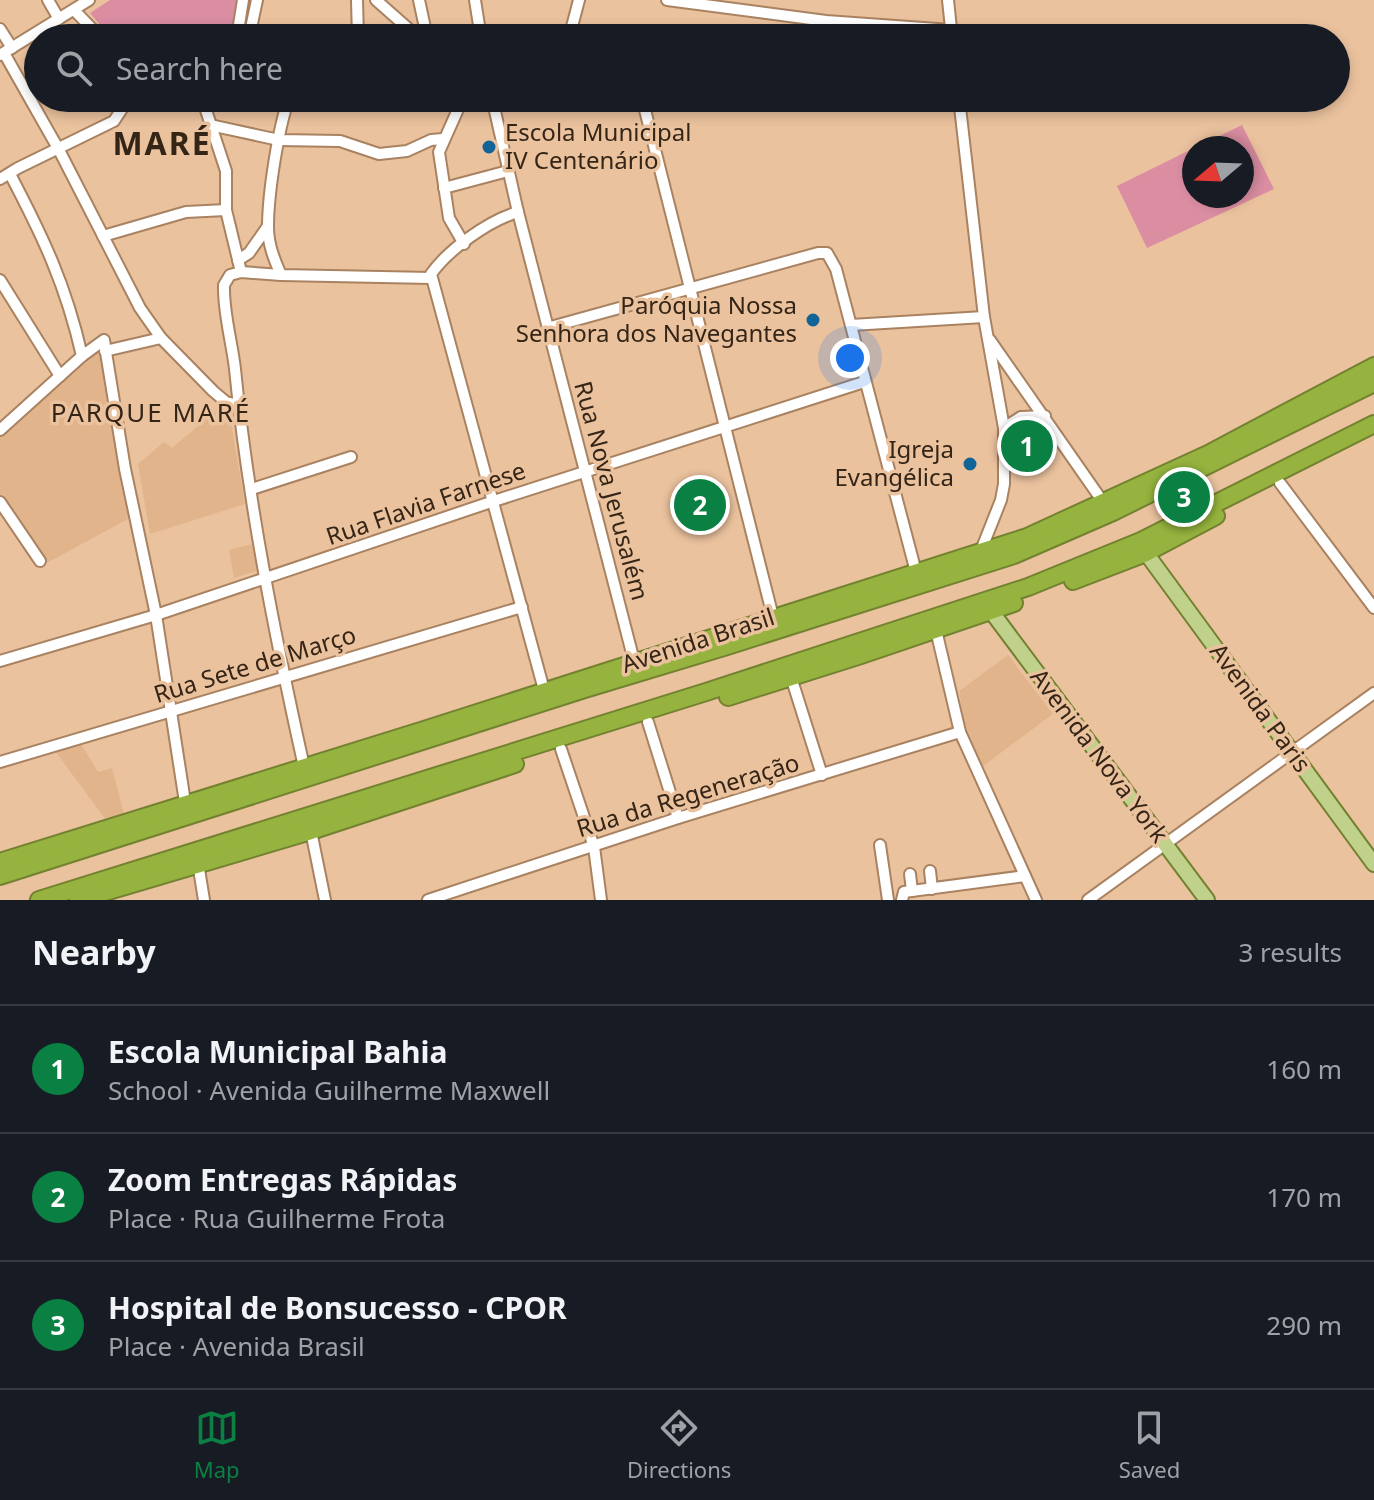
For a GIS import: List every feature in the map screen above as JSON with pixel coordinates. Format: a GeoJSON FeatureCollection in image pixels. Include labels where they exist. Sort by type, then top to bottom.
{"type":"FeatureCollection","features":[{"type":"Feature","properties":{"kind":"highway","name":"Avenida Brasil"},"geometry":{"type":"LineString","coordinates":[[0,876],[304,767],[1027,537],[1208,454],[1374,366]]}},
{"type":"Feature","properties":{"kind":"highway","name":"Avenida Brasil"},"geometry":{"type":"LineString","coordinates":[[0,862],[124,821],[191,808],[585,689],[865,603],[1051,540],[1210,466],[1374,383]]}},
{"type":"Feature","properties":{"kind":"highway"},"geometry":{"type":"LineString","coordinates":[[39,900],[818,657],[1028,587],[1194,515],[1374,424]]}},
{"type":"Feature","properties":{"kind":"highway"},"geometry":{"type":"LineString","coordinates":[[78,900],[311,831],[991,611],[1146,553],[1374,435]]}},
{"type":"Feature","properties":{"kind":"highway"},"geometry":{"type":"LineString","coordinates":[[865,603],[980,553]]}},
{"type":"Feature","properties":{"kind":"highway"},"geometry":{"type":"LineString","coordinates":[[818,657],[844,653],[913,632],[936,630]]}},
{"type":"Feature","properties":{"kind":"highway"},"geometry":{"type":"LineString","coordinates":[[140,880],[167,867],[405,792],[427,780]]}},
{"type":"Feature","properties":{"kind":"main road","name":"Avenida Paris"},"geometry":{"type":"LineString","coordinates":[[1146,553],[1374,864]]}},
{"type":"Feature","properties":{"kind":"main road","name":"Avenida Nova York"},"geometry":{"type":"LineString","coordinates":[[991,611],[1207,900]]}},
{"type":"Feature","properties":{"kind":"street"},"geometry":{"type":"LineString","coordinates":[[48,0],[59,19]]}},
{"type":"Feature","properties":{"kind":"street"},"geometry":{"type":"LineString","coordinates":[[51,24],[89,0]]}},
{"type":"Feature","properties":{"kind":"street"},"geometry":{"type":"LineString","coordinates":[[238,24],[243,0]]}},
{"type":"Feature","properties":{"kind":"street"},"geometry":{"type":"LineString","coordinates":[[254,24],[257,0]]}},
{"type":"Feature","properties":{"kind":"street"},"geometry":{"type":"LineString","coordinates":[[357,0],[358,24]]}},
{"type":"Feature","properties":{"kind":"street"},"geometry":{"type":"LineString","coordinates":[[376,0],[403,24]]}},
{"type":"Feature","properties":{"kind":"street"},"geometry":{"type":"LineString","coordinates":[[419,0],[426,24]]}},
{"type":"Feature","properties":{"kind":"street"},"geometry":{"type":"LineString","coordinates":[[475,0],[479,24]]}},
{"type":"Feature","properties":{"kind":"street"},"geometry":{"type":"LineString","coordinates":[[573,24],[579,0]]}},
{"type":"Feature","properties":{"kind":"street"},"geometry":{"type":"LineString","coordinates":[[667,0],[860,24]]}},
{"type":"Feature","properties":{"kind":"street"},"geometry":{"type":"LineString","coordinates":[[948,0],[951,24]]}},
{"type":"Feature","properties":{"kind":"street"},"geometry":{"type":"LineString","coordinates":[[74,10],[88,24]]}},
{"type":"Feature","properties":{"kind":"street"},"geometry":{"type":"LineString","coordinates":[[0,29],[5,52],[24,86]]}},
{"type":"Feature","properties":{"kind":"street"},"geometry":{"type":"LineString","coordinates":[[5,52],[24,40]]}},
{"type":"Feature","properties":{"kind":"street"},"geometry":{"type":"LineString","coordinates":[[38,112],[140,308],[161,338],[222,399],[238,405]]}},
{"type":"Feature","properties":{"kind":"street"},"geometry":{"type":"LineString","coordinates":[[82,356],[70,306],[53,259],[5,177],[114,121],[120,112]]}},
{"type":"Feature","properties":{"kind":"street"},"geometry":{"type":"LineString","coordinates":[[206,112],[226,171],[226,210],[241,272]]}},
{"type":"Feature","properties":{"kind":"street"},"geometry":{"type":"LineString","coordinates":[[281,275],[272,255],[268,226],[286,112]]}},
{"type":"Feature","properties":{"kind":"street"},"geometry":{"type":"LineString","coordinates":[[456,112],[439,152],[449,218],[464,244]]}},
{"type":"Feature","properties":{"kind":"street","name":"Rua Nova Jerusalém"},"geometry":{"type":"LineString","coordinates":[[495,112],[547,328],[634,661]]}},
{"type":"Feature","properties":{"kind":"street"},"geometry":{"type":"LineString","coordinates":[[646,112],[773,617]]}},
{"type":"Feature","properties":{"kind":"street"},"geometry":{"type":"LineString","coordinates":[[960,112],[984,317],[1004,428],[1004,484],[998,511],[980,553]]}},
{"type":"Feature","properties":{"kind":"street"},"geometry":{"type":"LineString","coordinates":[[210,125],[279,140],[340,141],[379,154],[407,151],[431,140],[443,139]]}},
{"type":"Feature","properties":{"kind":"street"},"geometry":{"type":"LineString","coordinates":[[444,188],[508,171]]}},
{"type":"Feature","properties":{"kind":"street"},"geometry":{"type":"LineString","coordinates":[[103,236],[186,212],[226,210]]}},
{"type":"Feature","properties":{"kind":"street"},"geometry":{"type":"LineString","coordinates":[[431,276],[440,263],[498,218],[518,212]]}},
{"type":"Feature","properties":{"kind":"street"},"geometry":{"type":"LineString","coordinates":[[238,260],[249,253],[268,226]]}},
{"type":"Feature","properties":{"kind":"street"},"geometry":{"type":"LineString","coordinates":[[547,328],[818,253],[831,255],[916,572]]}},
{"type":"Feature","properties":{"kind":"street"},"geometry":{"type":"LineString","coordinates":[[304,767],[267,579],[238,405],[223,289],[230,275],[241,272],[431,276]]}},
{"type":"Feature","properties":{"kind":"street"},"geometry":{"type":"LineString","coordinates":[[431,276],[544,690]]}},
{"type":"Feature","properties":{"kind":"street"},"geometry":{"type":"LineString","coordinates":[[0,280],[60,376]]}},
{"type":"Feature","properties":{"kind":"street"},"geometry":{"type":"LineString","coordinates":[[851,325],[984,317]]}},
{"type":"Feature","properties":{"kind":"street"},"geometry":{"type":"LineString","coordinates":[[988,337],[1103,502]]}},
{"type":"Feature","properties":{"kind":"street"},"geometry":{"type":"LineString","coordinates":[[0,430],[82,356],[104,346],[161,338]]}},
{"type":"Feature","properties":{"kind":"street"},"geometry":{"type":"LineString","coordinates":[[104,346],[191,808]]}},
{"type":"Feature","properties":{"kind":"street","name":"Rua Flavia Farnese"},"geometry":{"type":"LineString","coordinates":[[0,661],[156,615],[494,501],[864,382]]}},
{"type":"Feature","properties":{"kind":"street"},"geometry":{"type":"LineString","coordinates":[[1004,428],[1021,417],[1045,416]]}},
{"type":"Feature","properties":{"kind":"street"},"geometry":{"type":"LineString","coordinates":[[252,489],[351,457]]}},
{"type":"Feature","properties":{"kind":"street"},"geometry":{"type":"LineString","coordinates":[[1280,483],[1374,608]]}},
{"type":"Feature","properties":{"kind":"street"},"geometry":{"type":"LineString","coordinates":[[0,502],[40,561]]}},
{"type":"Feature","properties":{"kind":"street","name":"Rua Sete de Março"},"geometry":{"type":"LineString","coordinates":[[0,762],[522,607]]}},
{"type":"Feature","properties":{"kind":"street"},"geometry":{"type":"LineString","coordinates":[[936,630],[960,732],[1036,900]]}},
{"type":"Feature","properties":{"kind":"street"},"geometry":{"type":"LineString","coordinates":[[791,677],[822,775]]}},
{"type":"Feature","properties":{"kind":"street"},"geometry":{"type":"LineString","coordinates":[[1088,900],[1374,693]]}},
{"type":"Feature","properties":{"kind":"street"},"geometry":{"type":"LineString","coordinates":[[648,722],[678,818]]}},
{"type":"Feature","properties":{"kind":"street","name":"Rua da Regeneração"},"geometry":{"type":"LineString","coordinates":[[428,900],[678,818],[960,732]]}},
{"type":"Feature","properties":{"kind":"street"},"geometry":{"type":"LineString","coordinates":[[561,749],[594,847],[601,900]]}},
{"type":"Feature","properties":{"kind":"street"},"geometry":{"type":"LineString","coordinates":[[311,831],[325,900]]}},
{"type":"Feature","properties":{"kind":"street"},"geometry":{"type":"LineString","coordinates":[[880,845],[888,900]]}},
{"type":"Feature","properties":{"kind":"street"},"geometry":{"type":"LineString","coordinates":[[198,863],[204,900]]}},
{"type":"Feature","properties":{"kind":"street"},"geometry":{"type":"LineString","coordinates":[[930,871],[932,889]]}},
{"type":"Feature","properties":{"kind":"street"},"geometry":{"type":"LineString","coordinates":[[910,874],[912,891]]}},
{"type":"Feature","properties":{"kind":"street"},"geometry":{"type":"LineString","coordinates":[[902,900],[902,893],[912,891],[1025,876]]}},
{"type":"Feature","properties":{"kind":"shaded area"},"geometry":{"type":"Polygon","coordinates":[[[110,0],[238,0],[233,24],[99,24],[90,13],[110,0]]]}},
{"type":"Feature","properties":{"kind":"shaded area"},"geometry":{"type":"Polygon","coordinates":[[[1242,125],[1248,136],[1220,136],[1242,125]]]}},
{"type":"Feature","properties":{"kind":"shaded area"},"geometry":{"type":"Polygon","coordinates":[[[1254,149],[1274,189],[1254,198],[1254,149]]]}},
{"type":"Feature","properties":{"kind":"shaded area"},"geometry":{"type":"Polygon","coordinates":[[[1182,154],[1182,208],[1233,208],[1147,248],[1117,186],[1182,154]]]}},
{"type":"Feature","properties":{"kind":"shaded area"},"geometry":{"type":"Polygon","coordinates":[[[101,346],[130,518],[41,566],[0,503],[0,434],[101,346]]]}},
{"type":"Feature","properties":{"kind":"shaded area"},"geometry":{"type":"Polygon","coordinates":[[[222,405],[229,411],[245,504],[150,534],[138,464],[164,442],[172,448],[222,405]]]}},
{"type":"Feature","properties":{"kind":"shaded area"},"geometry":{"type":"Polygon","coordinates":[[[252,544],[257,571],[234,578],[229,550],[252,544]]]}},
{"type":"Feature","properties":{"kind":"shaded area"},"geometry":{"type":"Polygon","coordinates":[[[1008,655],[1053,714],[983,766],[964,722],[959,691],[1008,655]]]}},
{"type":"Feature","properties":{"kind":"shaded area"},"geometry":{"type":"Polygon","coordinates":[[[81,744],[98,772],[112,768],[124,814],[106,820],[55,751],[81,744]]]}},
{"type":"Feature","properties":{"kind":"waterway"},"geometry":{"type":"LineString","coordinates":[[245,22],[250,0]]}},
{"type":"Feature","properties":{"kind":"place","name":"Escola Municipal IV Centenário"},"geometry":{"type":"Point","coordinates":[489,147]}},
{"type":"Feature","properties":{"kind":"place","name":"Paróquia Nossa Senhora dos Navegantes"},"geometry":{"type":"Point","coordinates":[813,320]}},
{"type":"Feature","properties":{"kind":"place","name":"Escola Municipal Bahia"},"geometry":{"type":"Point","coordinates":[1027,446]}},
{"type":"Feature","properties":{"kind":"place","name":"Igreja Evangélica"},"geometry":{"type":"Point","coordinates":[970,464]}},
{"type":"Feature","properties":{"kind":"place","name":"Hospital de Bonsucesso - CPOR"},"geometry":{"type":"Point","coordinates":[1184,497]}},
{"type":"Feature","properties":{"kind":"place","name":"Zoom Entregas Rápidas"},"geometry":{"type":"Point","coordinates":[700,505]}},
{"type":"Feature","properties":{"kind":"district","name":"MARÉ"},"geometry":{"type":"Point","coordinates":[162,144]}},
{"type":"Feature","properties":{"kind":"district","name":"PARQUE MARÉ"},"geometry":{"type":"Point","coordinates":[151,413]}}]}
